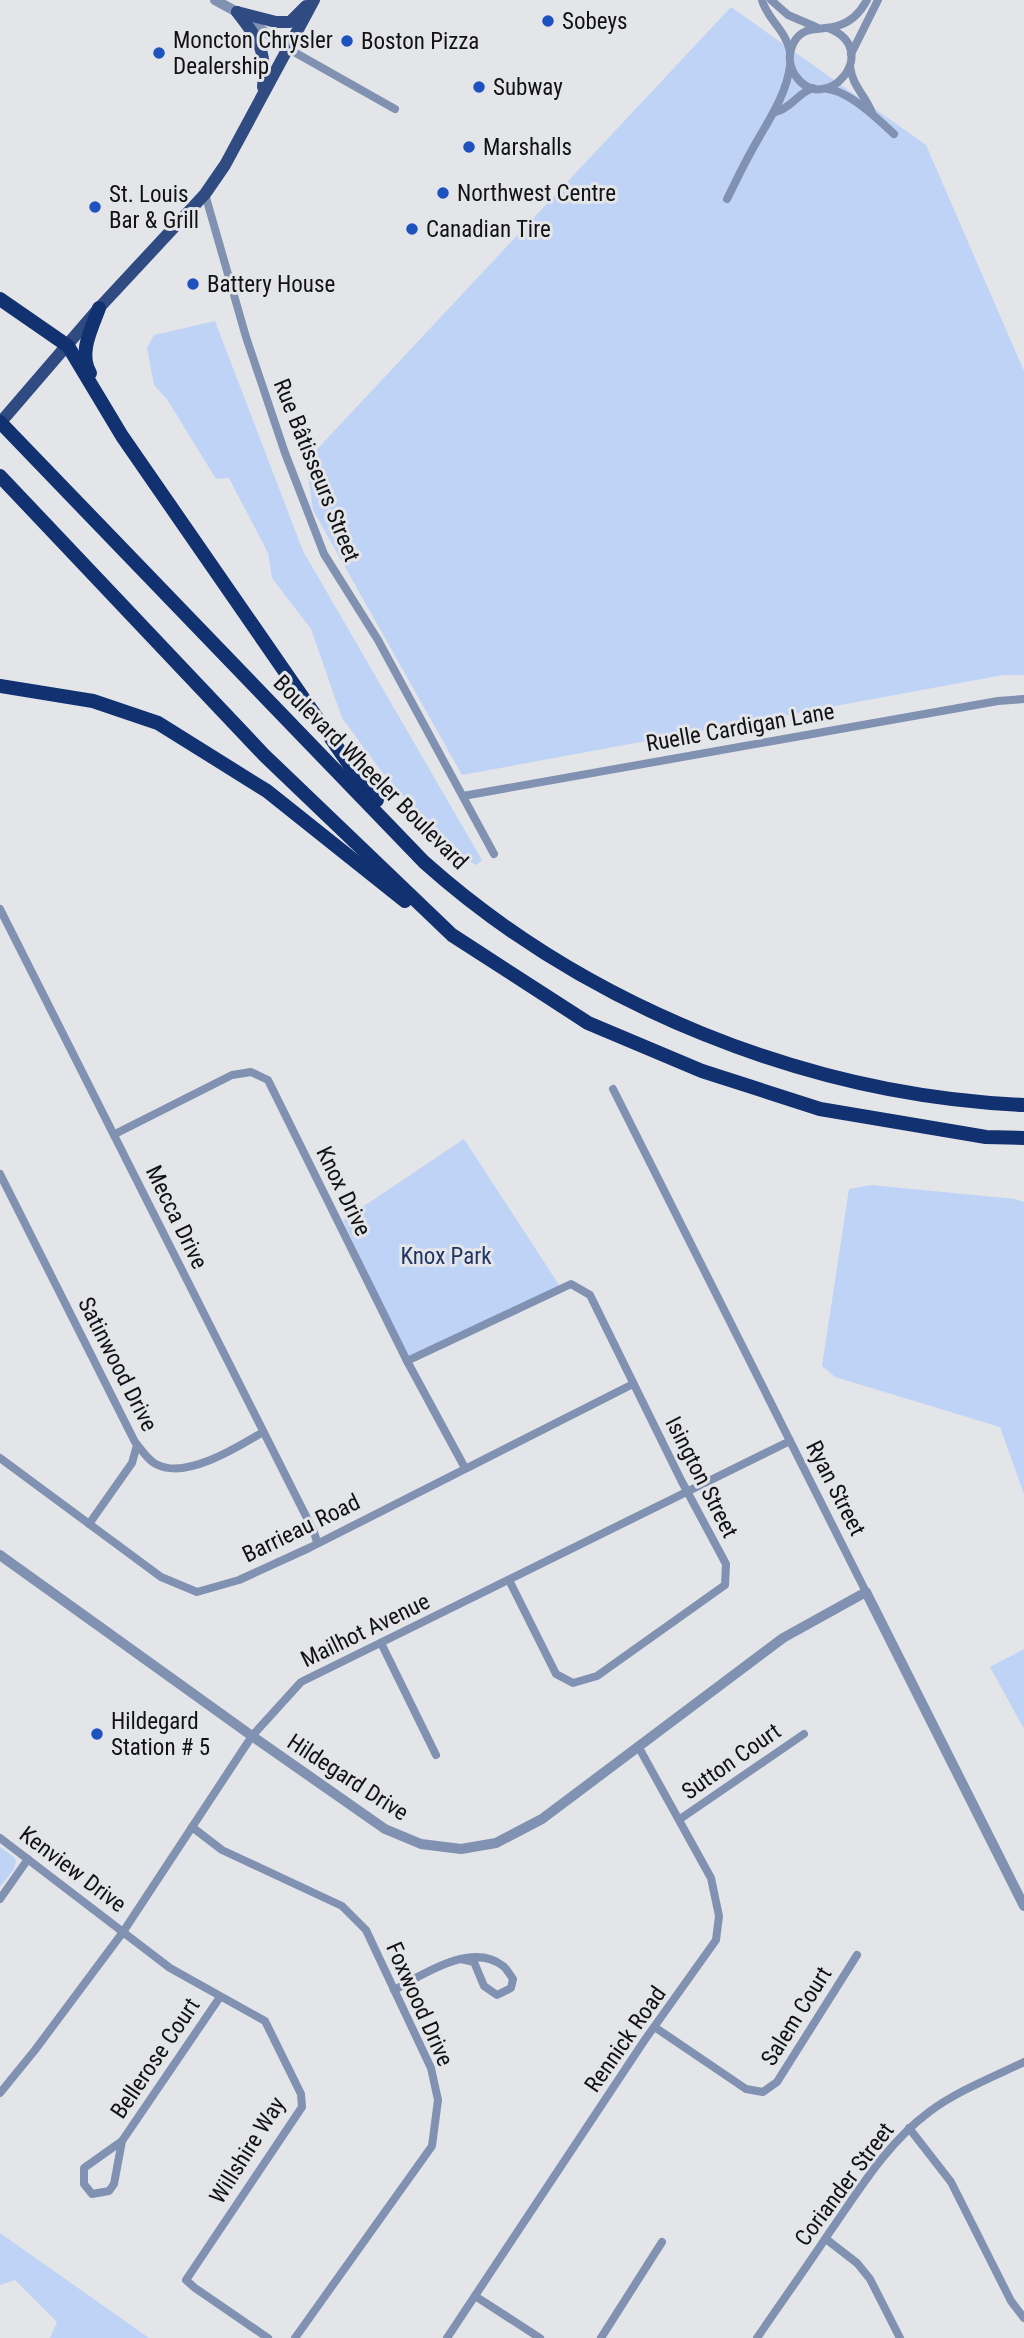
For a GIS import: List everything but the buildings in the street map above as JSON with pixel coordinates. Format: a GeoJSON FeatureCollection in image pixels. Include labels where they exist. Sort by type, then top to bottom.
{"type":"FeatureCollection","features":[{"type":"Feature","properties":{"kind":"highway"},"geometry":{"type":"LineString","coordinates":[[0,299],[68,346],[121,436],[364,786],[456,891]]}},
{"type":"Feature","properties":{"kind":"highway"},"geometry":{"type":"LineString","coordinates":[[99,308],[86,341],[86,368],[139,459]]}},
{"type":"Feature","properties":{"kind":"highway","name":"Boulevard Wheeler Boulevard"},"geometry":{"type":"LineString","coordinates":[[0,423],[415,852],[456,891],[564,966],[647,1011],[732,1046],[819,1072],[909,1093],[1024,1105]]}},
{"type":"Feature","properties":{"kind":"highway"},"geometry":{"type":"LineString","coordinates":[[1,478],[264,755],[452,935]]}},
{"type":"Feature","properties":{"kind":"highway"},"geometry":{"type":"LineString","coordinates":[[0,686],[93,701],[158,723],[267,791],[424,916],[588,1023],[702,1070],[820,1109],[986,1136],[1024,1138]]}},
{"type":"Feature","properties":{"kind":"main road"},"geometry":{"type":"LineString","coordinates":[[237,12],[276,22],[290,22],[313,0]]}},
{"type":"Feature","properties":{"kind":"main road"},"geometry":{"type":"LineString","coordinates":[[0,423],[99,308],[205,194],[225,165],[313,0]]}},
{"type":"Feature","properties":{"kind":"main road"},"geometry":{"type":"LineString","coordinates":[[237,12],[263,50],[265,67],[262,96]]}},
{"type":"Feature","properties":{"kind":"street"},"geometry":{"type":"LineString","coordinates":[[215,0],[237,12],[287,48],[395,109]]}},
{"type":"Feature","properties":{"kind":"street"},"geometry":{"type":"LineString","coordinates":[[727,199],[749,154],[776,112],[776,103],[788,77],[790,51],[787,39],[762,0]]}},
{"type":"Feature","properties":{"kind":"street"},"geometry":{"type":"LineString","coordinates":[[771,0],[788,15],[816,27],[828,28],[841,25],[855,17],[867,0]]}},
{"type":"Feature","properties":{"kind":"street"},"geometry":{"type":"LineString","coordinates":[[872,113],[868,101],[855,85],[850,66],[851,54],[878,0]]}},
{"type":"Feature","properties":{"kind":"street"},"geometry":{"type":"LineString","coordinates":[[790,51],[799,35],[816,27]]}},
{"type":"Feature","properties":{"kind":"street"},"geometry":{"type":"LineString","coordinates":[[828,28],[843,37],[851,54]]}},
{"type":"Feature","properties":{"kind":"street"},"geometry":{"type":"LineString","coordinates":[[790,63],[798,79],[813,88]]}},
{"type":"Feature","properties":{"kind":"street"},"geometry":{"type":"LineString","coordinates":[[825,89],[841,81],[850,66]]}},
{"type":"Feature","properties":{"kind":"street"},"geometry":{"type":"LineString","coordinates":[[776,112],[784,110],[805,91],[813,88],[825,89],[843,93],[861,108],[872,113],[894,134]]}},
{"type":"Feature","properties":{"kind":"street","name":"Rue Bâtisseurs Street"},"geometry":{"type":"LineString","coordinates":[[205,194],[246,337],[285,453],[324,554],[378,640],[494,854]]}},
{"type":"Feature","properties":{"kind":"street","name":"Ruelle Cardigan Lane"},"geometry":{"type":"LineString","coordinates":[[463,796],[998,701],[1024,699]]}},
{"type":"Feature","properties":{"kind":"street","name":"Mecca Drive"},"geometry":{"type":"LineString","coordinates":[[0,909],[317,1542]]}},
{"type":"Feature","properties":{"kind":"street","name":"Knox Drive"},"geometry":{"type":"LineString","coordinates":[[115,1134],[232,1074],[251,1072],[268,1080],[407,1361],[465,1468]]}},
{"type":"Feature","properties":{"kind":"street","name":"Ryan Street"},"geometry":{"type":"LineString","coordinates":[[613,1089],[1024,1906]]}},
{"type":"Feature","properties":{"kind":"street","name":"Satinwood Drive"},"geometry":{"type":"LineString","coordinates":[[0,1174],[137,1445],[156,1465],[176,1470],[220,1457],[263,1432]]}},
{"type":"Feature","properties":{"kind":"street","name":"Isington Street"},"geometry":{"type":"LineString","coordinates":[[407,1361],[571,1284],[590,1294],[726,1564],[725,1585],[597,1675],[573,1683],[555,1674],[509,1580]]}},
{"type":"Feature","properties":{"kind":"street","name":"Barrieau Road"},"geometry":{"type":"LineString","coordinates":[[0,1458],[161,1577],[197,1592],[239,1580],[633,1384]]}},
{"type":"Feature","properties":{"kind":"street","name":"Mailhot Avenue"},"geometry":{"type":"LineString","coordinates":[[0,2093],[36,2050],[123,1932],[252,1736],[301,1682],[790,1441]]}},
{"type":"Feature","properties":{"kind":"street"},"geometry":{"type":"LineString","coordinates":[[89,1524],[132,1464],[137,1445]]}},
{"type":"Feature","properties":{"kind":"street","name":"Hildegard Drive"},"geometry":{"type":"LineString","coordinates":[[0,1555],[385,1829],[421,1844],[461,1849],[496,1843],[542,1819],[783,1638],[866,1592]]}},
{"type":"Feature","properties":{"kind":"street"},"geometry":{"type":"LineString","coordinates":[[381,1643],[436,1755]]}},
{"type":"Feature","properties":{"kind":"street","name":"Sutton Court"},"geometry":{"type":"LineString","coordinates":[[680,1819],[804,1734]]}},
{"type":"Feature","properties":{"kind":"street","name":"Rennick Road"},"geometry":{"type":"LineString","coordinates":[[447,2338],[644,2041],[656,2028],[716,1940],[719,1916],[711,1878],[638,1746]]}},
{"type":"Feature","properties":{"kind":"street","name":"Foxwood Drive"},"geometry":{"type":"LineString","coordinates":[[192,1827],[222,1850],[342,1906],[366,1930],[431,2068],[438,2100],[432,2146],[295,2338]]}},
{"type":"Feature","properties":{"kind":"street","name":"Kenview Drive"},"geometry":{"type":"LineString","coordinates":[[0,1838],[123,1932]]}},
{"type":"Feature","properties":{"kind":"street"},"geometry":{"type":"LineString","coordinates":[[0,1899],[28,1859]]}},
{"type":"Feature","properties":{"kind":"street","name":"Willshire Way"},"geometry":{"type":"LineString","coordinates":[[123,1932],[170,1968],[265,2021],[301,2094],[302,2107],[186,2280],[268,2338]]}},
{"type":"Feature","properties":{"kind":"street","name":"Salem Court"},"geometry":{"type":"LineString","coordinates":[[656,2028],[746,2089],[763,2092],[777,2082],[857,1955]]}},
{"type":"Feature","properties":{"kind":"street"},"geometry":{"type":"LineString","coordinates":[[394,1990],[446,1963],[461,1959],[485,1958],[503,1966],[513,1979],[511,1988],[497,1995],[484,1986],[474,1962],[461,1959]]}},
{"type":"Feature","properties":{"kind":"street","name":"Bellerose Court"},"geometry":{"type":"LineString","coordinates":[[122,2141],[114,2184],[109,2191],[92,2194],[83,2184],[84,2168],[122,2141],[220,1997]]}},
{"type":"Feature","properties":{"kind":"street","name":"Coriander Street"},"geometry":{"type":"LineString","coordinates":[[757,2338],[871,2172],[909,2128],[931,2110],[955,2096],[1024,2062]]}},
{"type":"Feature","properties":{"kind":"street"},"geometry":{"type":"LineString","coordinates":[[909,2128],[951,2182],[1011,2301],[1024,2318]]}},
{"type":"Feature","properties":{"kind":"street"},"geometry":{"type":"LineString","coordinates":[[826,2239],[858,2263],[870,2279],[900,2338]]}},
{"type":"Feature","properties":{"kind":"street"},"geometry":{"type":"LineString","coordinates":[[601,2338],[662,2242]]}},
{"type":"Feature","properties":{"kind":"street"},"geometry":{"type":"LineString","coordinates":[[475,2296],[540,2338]]}},
{"type":"Feature","properties":{"kind":"green space"},"geometry":{"type":"Polygon","coordinates":[[[731,7],[926,145],[1024,371],[1024,675],[1003,675],[462,775],[313,510],[306,461],[731,7]]]}},
{"type":"Feature","properties":{"kind":"green space"},"geometry":{"type":"Polygon","coordinates":[[[215,321],[303,551],[482,860],[476,865],[450,849],[382,772],[342,718],[311,629],[272,578],[268,553],[229,478],[216,479],[167,399],[154,385],[147,348],[154,335],[215,321]]]}},
{"type":"Feature","properties":{"kind":"green space","name":"Knox Park"},"geometry":{"type":"Polygon","coordinates":[[[464,1139],[561,1288],[407,1361],[343,1220],[464,1139]]]}},
{"type":"Feature","properties":{"kind":"green space"},"geometry":{"type":"Polygon","coordinates":[[[871,1185],[1024,1202],[1024,1494],[1000,1427],[835,1377],[822,1366],[849,1189],[871,1185]]]}},
{"type":"Feature","properties":{"kind":"green space"},"geometry":{"type":"Polygon","coordinates":[[[1024,1649],[1024,1729],[990,1667],[1024,1649]]]}},
{"type":"Feature","properties":{"kind":"green space"},"geometry":{"type":"Polygon","coordinates":[[[0,1847],[16,1861],[14,1869],[0,1887],[0,1847]]]}},
{"type":"Feature","properties":{"kind":"green space"},"geometry":{"type":"Polygon","coordinates":[[[0,2233],[149,2338],[50,2338],[57,2322],[15,2280],[0,2285],[0,2233]]]}},
{"type":"Feature","properties":{"kind":"place","name":"Sobeys"},"geometry":{"type":"Point","coordinates":[548,21]}},
{"type":"Feature","properties":{"kind":"place","name":"Boston Pizza"},"geometry":{"type":"Point","coordinates":[347,41]}},
{"type":"Feature","properties":{"kind":"place","name":"Moncton Chrysler Dealership"},"geometry":{"type":"Point","coordinates":[159,53]}},
{"type":"Feature","properties":{"kind":"place","name":"Subway"},"geometry":{"type":"Point","coordinates":[479,87]}},
{"type":"Feature","properties":{"kind":"place","name":"Marshalls"},"geometry":{"type":"Point","coordinates":[469,147]}},
{"type":"Feature","properties":{"kind":"place","name":"Northwest Centre"},"geometry":{"type":"Point","coordinates":[443,193]}},
{"type":"Feature","properties":{"kind":"place","name":"St. Louis Bar & Grill"},"geometry":{"type":"Point","coordinates":[95,207]}},
{"type":"Feature","properties":{"kind":"place","name":"Canadian Tire"},"geometry":{"type":"Point","coordinates":[412,229]}},
{"type":"Feature","properties":{"kind":"place","name":"Battery House"},"geometry":{"type":"Point","coordinates":[193,284]}},
{"type":"Feature","properties":{"kind":"place","name":"Hildegard Station # 5"},"geometry":{"type":"Point","coordinates":[97,1734]}}]}
